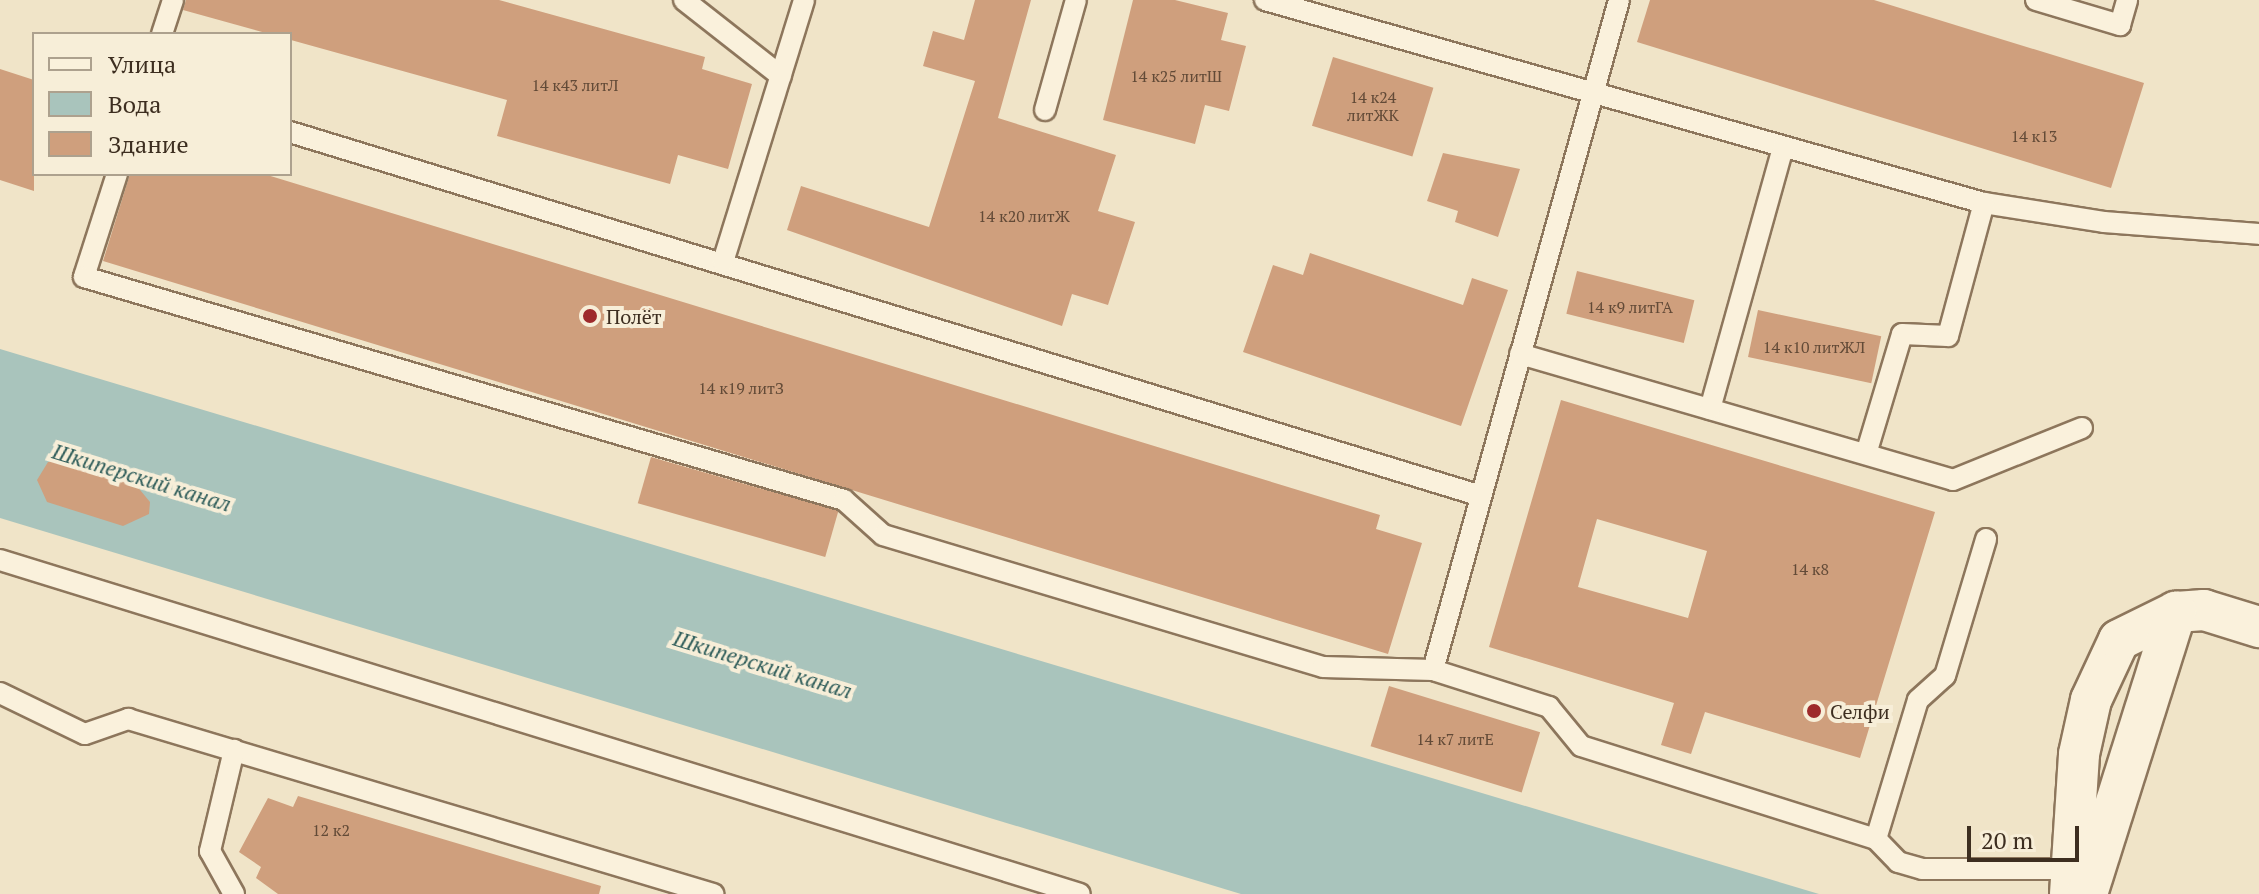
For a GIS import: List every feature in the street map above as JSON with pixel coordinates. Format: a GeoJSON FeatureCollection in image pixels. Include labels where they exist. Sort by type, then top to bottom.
{"type":"FeatureCollection","features":[{"type":"Feature","properties":{"kind":"street"},"geometry":{"type":"LineString","coordinates":[[2076,886],[2079,754],[2091,700],[2119,640],[2176,612],[2204,610],[2259,627]]}},
{"type":"Feature","properties":{"kind":"street"},"geometry":{"type":"LineString","coordinates":[[2076,886],[2176,612]]}},
{"type":"Feature","properties":{"kind":"lane"},"geometry":{"type":"LineString","coordinates":[[163,32],[173,0]]}},
{"type":"Feature","properties":{"kind":"lane"},"geometry":{"type":"LineString","coordinates":[[684,0],[781,76]]}},
{"type":"Feature","properties":{"kind":"lane"},"geometry":{"type":"LineString","coordinates":[[723,262],[804,0]]}},
{"type":"Feature","properties":{"kind":"lane"},"geometry":{"type":"LineString","coordinates":[[1045,110],[1076,0]]}},
{"type":"Feature","properties":{"kind":"lane"},"geometry":{"type":"LineString","coordinates":[[1265,0],[1590,97],[1984,203],[2104,222],[2259,234]]}},
{"type":"Feature","properties":{"kind":"lane"},"geometry":{"type":"LineString","coordinates":[[1433,670],[1619,0]]}},
{"type":"Feature","properties":{"kind":"lane"},"geometry":{"type":"LineString","coordinates":[[2036,0],[2120,25],[2127,0]]}},
{"type":"Feature","properties":{"kind":"lane"},"geometry":{"type":"LineString","coordinates":[[292,133],[1481,496]]}},
{"type":"Feature","properties":{"kind":"lane"},"geometry":{"type":"LineString","coordinates":[[1710,409],[1783,148]]}},
{"type":"Feature","properties":{"kind":"lane"},"geometry":{"type":"LineString","coordinates":[[116,176],[84,277],[844,500],[883,535],[1323,667],[1433,670],[1549,707],[1581,746],[1876,839],[1898,862],[1922,869],[2076,886]]}},
{"type":"Feature","properties":{"kind":"lane"},"geometry":{"type":"LineString","coordinates":[[1866,454],[1902,334],[1948,336],[1984,203]]}},
{"type":"Feature","properties":{"kind":"lane"},"geometry":{"type":"LineString","coordinates":[[1520,354],[1953,480],[2082,428]]}},
{"type":"Feature","properties":{"kind":"lane"},"geometry":{"type":"LineString","coordinates":[[1876,839],[1918,700],[1945,676],[1986,539]]}},
{"type":"Feature","properties":{"kind":"lane"},"geometry":{"type":"LineString","coordinates":[[0,560],[1080,894]]}},
{"type":"Feature","properties":{"kind":"lane"},"geometry":{"type":"LineString","coordinates":[[0,693],[85,734],[128,719],[713,894]]}},
{"type":"Feature","properties":{"kind":"lane"},"geometry":{"type":"LineString","coordinates":[[234,750],[210,851],[234,894]]}},
{"type":"Feature","properties":{"kind":"water","name":"Шкиперский канал"},"geometry":{"type":"Polygon","coordinates":[[[0,349],[1819,894],[1241,894],[0,518],[0,349]]]}},
{"type":"Feature","properties":{"kind":"building"},"geometry":{"type":"Polygon","coordinates":[[[186,0],[499,0],[705,57],[702,69],[752,84],[728,169],[678,155],[670,184],[497,136],[507,100],[292,40],[292,32],[262,32],[183,10],[186,0]]]}},
{"type":"Feature","properties":{"kind":"building"},"geometry":{"type":"Polygon","coordinates":[[[975,0],[1031,0],[998,118],[1116,155],[1098,211],[1135,222],[1108,305],[1072,294],[1062,326],[787,230],[801,186],[929,227],[975,81],[923,66],[933,31],[964,40],[975,0]]]}},
{"type":"Feature","properties":{"kind":"building"},"geometry":{"type":"Polygon","coordinates":[[[1133,0],[1175,0],[1228,13],[1221,40],[1246,46],[1229,111],[1205,105],[1195,144],[1103,120],[1133,0]]]}},
{"type":"Feature","properties":{"kind":"building"},"geometry":{"type":"Polygon","coordinates":[[[1650,0],[1874,0],[2144,83],[2111,188],[1637,42],[1650,0]]]}},
{"type":"Feature","properties":{"kind":"building"},"geometry":{"type":"Polygon","coordinates":[[[1333,57],[1433,88],[1412,157],[1312,126],[1333,57]]]}},
{"type":"Feature","properties":{"kind":"building"},"geometry":{"type":"Polygon","coordinates":[[[0,69],[32,79],[34,191],[0,180],[0,69]]]}},
{"type":"Feature","properties":{"kind":"building"},"geometry":{"type":"Polygon","coordinates":[[[1443,153],[1520,169],[1498,237],[1455,222],[1458,211],[1427,201],[1443,153]]]}},
{"type":"Feature","properties":{"kind":"building"},"geometry":{"type":"Polygon","coordinates":[[[129,176],[271,176],[1380,515],[1376,529],[1422,543],[1388,654],[103,261],[129,176]]]}},
{"type":"Feature","properties":{"kind":"building"},"geometry":{"type":"Polygon","coordinates":[[[1310,253],[1463,305],[1472,278],[1508,290],[1461,426],[1243,352],[1273,265],[1303,275],[1310,253]]]}},
{"type":"Feature","properties":{"kind":"building"},"geometry":{"type":"Polygon","coordinates":[[[1577,271],[1694,300],[1684,343],[1566,314],[1577,271]]]}},
{"type":"Feature","properties":{"kind":"building"},"geometry":{"type":"Polygon","coordinates":[[[1758,310],[1881,336],[1871,383],[1748,357],[1758,310]]]}},
{"type":"Feature","properties":{"kind":"building"},"geometry":{"type":"Polygon","coordinates":[[[1561,400],[1935,512],[1860,758],[1705,712],[1691,754],[1661,745],[1674,703],[1489,647],[1561,400]],[[1597,519],[1578,587],[1688,618],[1707,551],[1597,519]]]}},
{"type":"Feature","properties":{"kind":"building"},"geometry":{"type":"Polygon","coordinates":[[[651,457],[838,511],[825,557],[638,503],[651,457]]]}},
{"type":"Feature","properties":{"kind":"building"},"geometry":{"type":"Polygon","coordinates":[[[59,460],[136,485],[150,502],[149,514],[123,526],[47,502],[37,480],[48,462],[59,460]]]}},
{"type":"Feature","properties":{"kind":"building"},"geometry":{"type":"Polygon","coordinates":[[[1389,686],[1540,732],[1522,792],[1371,746],[1389,686]]]}},
{"type":"Feature","properties":{"kind":"building"},"geometry":{"type":"Polygon","coordinates":[[[298,796],[601,886],[599,894],[278,894],[256,878],[261,867],[239,852],[268,798],[293,807],[298,796]]]}},
{"type":"Feature","properties":{"kind":"place","name":"Полёт"},"geometry":{"type":"Point","coordinates":[590,316]}},
{"type":"Feature","properties":{"kind":"place","name":"Селфи"},"geometry":{"type":"Point","coordinates":[1814,711]}}]}
